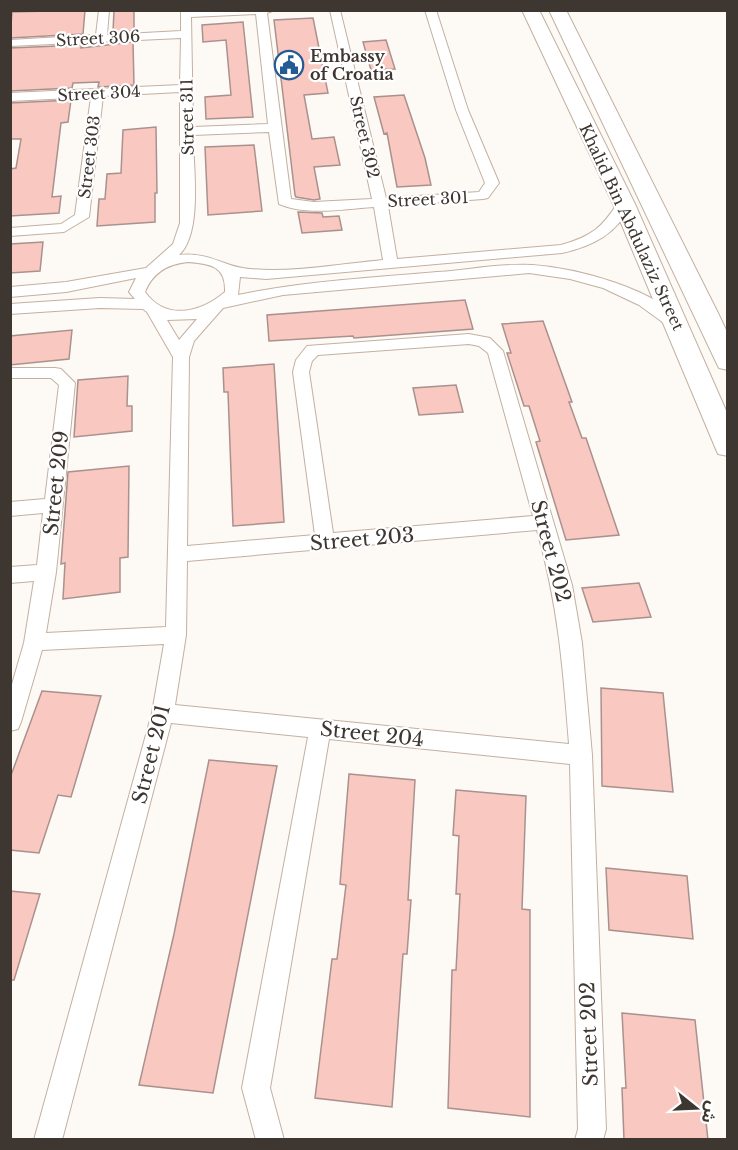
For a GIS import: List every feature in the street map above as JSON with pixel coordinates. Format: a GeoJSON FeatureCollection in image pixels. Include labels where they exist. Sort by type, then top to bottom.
{"type":"FeatureCollection","features":[{"type":"Feature","properties":{"kind":"main road","name":"Khalid Bin Abdulaziz Street"},"geometry":{"type":"LineString","coordinates":[[530,10],[624,204],[728,447]]}},
{"type":"Feature","properties":{"kind":"main road","name":"Khalid Bin Abdulaziz Street"},"geometry":{"type":"LineString","coordinates":[[557,10],[728,362]]}},
{"type":"Feature","properties":{"kind":"street"},"geometry":{"type":"LineString","coordinates":[[101,38],[105,10]]}},
{"type":"Feature","properties":{"kind":"street"},"geometry":{"type":"LineString","coordinates":[[186,12],[270,10]]}},
{"type":"Feature","properties":{"kind":"street","name":"Street 302"},"geometry":{"type":"LineString","coordinates":[[335,10],[380,202],[391,265]]}},
{"type":"Feature","properties":{"kind":"street","name":"Street 301"},"geometry":{"type":"LineString","coordinates":[[261,11],[284,201],[293,205],[314,206],[483,195],[492,183],[462,110],[430,10]]}},
{"type":"Feature","properties":{"kind":"street","name":"Street 311"},"geometry":{"type":"LineString","coordinates":[[153,268],[175,254],[187,223],[186,12]]}},
{"type":"Feature","properties":{"kind":"street","name":"Street 306"},"geometry":{"type":"LineString","coordinates":[[10,43],[186,34]]}},
{"type":"Feature","properties":{"kind":"street","name":"Street 304"},"geometry":{"type":"LineString","coordinates":[[10,97],[187,88]]}},
{"type":"Feature","properties":{"kind":"street","name":"Street 303"},"geometry":{"type":"LineString","coordinates":[[10,232],[64,228],[82,217],[97,94]]}},
{"type":"Feature","properties":{"kind":"street"},"geometry":{"type":"LineString","coordinates":[[188,131],[275,128]]}},
{"type":"Feature","properties":{"kind":"street"},"geometry":{"type":"LineString","coordinates":[[10,292],[66,287],[190,258],[215,262],[230,271],[266,275],[546,252],[586,242],[605,232],[618,219],[624,204]]}},
{"type":"Feature","properties":{"kind":"street","name":"Street 311"},"geometry":{"type":"LineString","coordinates":[[187,223],[196,245],[215,262]]}},
{"type":"Feature","properties":{"kind":"street"},"geometry":{"type":"LineString","coordinates":[[546,252],[564,257],[568,262],[565,268],[558,272]]}},
{"type":"Feature","properties":{"kind":"street"},"geometry":{"type":"LineString","coordinates":[[153,268],[141,279],[137,292],[181,357]]}},
{"type":"Feature","properties":{"kind":"street"},"geometry":{"type":"LineString","coordinates":[[10,309],[100,303],[149,308],[185,316],[283,290],[529,269],[589,278],[630,293],[661,311],[678,326]]}},
{"type":"Feature","properties":{"kind":"street"},"geometry":{"type":"LineString","coordinates":[[218,306],[234,287],[230,271]]}},
{"type":"Feature","properties":{"kind":"street","name":"Street 201"},"geometry":{"type":"LineString","coordinates":[[48,1140],[163,713],[177,635],[181,357],[187,340],[218,306]]}},
{"type":"Feature","properties":{"kind":"street","name":"Street 202"},"geometry":{"type":"LineString","coordinates":[[325,542],[301,372],[304,360],[313,350],[470,339],[484,342],[495,351],[562,585],[572,643],[581,755],[592,1129],[589,1140]]}},
{"type":"Feature","properties":{"kind":"street","name":"Street 209"},"geometry":{"type":"LineString","coordinates":[[10,373],[56,374],[67,383],[46,572],[26,681],[10,722]]}},
{"type":"Feature","properties":{"kind":"street"},"geometry":{"type":"LineString","coordinates":[[10,509],[53,505]]}},
{"type":"Feature","properties":{"kind":"street","name":"Street 203"},"geometry":{"type":"LineString","coordinates":[[179,554],[544,522]]}},
{"type":"Feature","properties":{"kind":"street"},"geometry":{"type":"LineString","coordinates":[[10,575],[46,572]]}},
{"type":"Feature","properties":{"kind":"street"},"geometry":{"type":"LineString","coordinates":[[34,642],[177,635]]}},
{"type":"Feature","properties":{"kind":"street","name":"Street 204"},"geometry":{"type":"LineString","coordinates":[[163,713],[581,755]]}},
{"type":"Feature","properties":{"kind":"street"},"geometry":{"type":"LineString","coordinates":[[270,1140],[256,1088],[320,729]]}},
{"type":"Feature","properties":{"kind":"building"},"geometry":{"type":"Polygon","coordinates":[[[85,10],[83,34],[10,38],[12,12],[85,10]]]}},
{"type":"Feature","properties":{"kind":"building"},"geometry":{"type":"Polygon","coordinates":[[[114,10],[134,10],[134,31],[113,32],[114,10]]]}},
{"type":"Feature","properties":{"kind":"building"},"geometry":{"type":"Polygon","coordinates":[[[313,18],[328,93],[304,95],[312,139],[334,137],[340,165],[314,167],[320,199],[314,200],[295,195],[274,20],[313,18]]]}},
{"type":"Feature","properties":{"kind":"building"},"geometry":{"type":"Polygon","coordinates":[[[243,22],[253,117],[206,119],[205,97],[231,95],[226,40],[203,42],[202,25],[243,22]]]}},
{"type":"Feature","properties":{"kind":"building"},"geometry":{"type":"Polygon","coordinates":[[[386,40],[395,69],[371,70],[363,42],[386,40]]]}},
{"type":"Feature","properties":{"kind":"building"},"geometry":{"type":"Polygon","coordinates":[[[133,42],[134,85],[98,87],[99,82],[73,83],[72,88],[10,91],[10,48],[81,45],[81,48],[133,42]]]}},
{"type":"Feature","properties":{"kind":"building"},"geometry":{"type":"Polygon","coordinates":[[[404,95],[425,158],[431,185],[397,187],[387,133],[384,134],[374,97],[404,95]]]}},
{"type":"Feature","properties":{"kind":"building"},"geometry":{"type":"Polygon","coordinates":[[[71,100],[68,122],[61,123],[52,197],[61,196],[59,213],[10,216],[10,169],[16,168],[21,139],[10,139],[10,103],[71,100]]]}},
{"type":"Feature","properties":{"kind":"building"},"geometry":{"type":"Polygon","coordinates":[[[156,127],[155,222],[97,226],[99,199],[105,199],[107,174],[121,173],[123,130],[156,127]]]}},
{"type":"Feature","properties":{"kind":"building"},"geometry":{"type":"Polygon","coordinates":[[[254,145],[262,211],[208,215],[205,147],[254,145]]]}},
{"type":"Feature","properties":{"kind":"building"},"geometry":{"type":"Polygon","coordinates":[[[298,212],[322,213],[323,217],[339,216],[342,230],[302,233],[298,212]]]}},
{"type":"Feature","properties":{"kind":"building"},"geometry":{"type":"Polygon","coordinates":[[[43,242],[40,271],[10,273],[10,244],[43,242]]]}},
{"type":"Feature","properties":{"kind":"building"},"geometry":{"type":"Polygon","coordinates":[[[465,300],[473,329],[354,338],[353,336],[269,341],[267,315],[465,300]]]}},
{"type":"Feature","properties":{"kind":"building"},"geometry":{"type":"Polygon","coordinates":[[[543,321],[572,402],[569,402],[582,438],[586,438],[619,535],[566,540],[536,442],[540,441],[529,406],[524,406],[507,353],[511,353],[502,324],[543,321]]]}},
{"type":"Feature","properties":{"kind":"building"},"geometry":{"type":"Polygon","coordinates":[[[72,330],[69,359],[10,365],[10,336],[72,330]]]}},
{"type":"Feature","properties":{"kind":"building"},"geometry":{"type":"Polygon","coordinates":[[[274,364],[284,522],[233,526],[228,392],[224,392],[223,368],[274,364]]]}},
{"type":"Feature","properties":{"kind":"building"},"geometry":{"type":"Polygon","coordinates":[[[128,376],[127,406],[132,406],[132,431],[74,437],[78,380],[128,376]]]}},
{"type":"Feature","properties":{"kind":"building"},"geometry":{"type":"Polygon","coordinates":[[[456,385],[463,412],[419,415],[413,388],[456,385]]]}},
{"type":"Feature","properties":{"kind":"building"},"geometry":{"type":"Polygon","coordinates":[[[129,466],[128,557],[120,558],[120,592],[63,599],[65,563],[61,564],[68,472],[129,466]]]}},
{"type":"Feature","properties":{"kind":"building"},"geometry":{"type":"Polygon","coordinates":[[[639,583],[651,617],[593,622],[582,588],[639,583]]]}},
{"type":"Feature","properties":{"kind":"building"},"geometry":{"type":"Polygon","coordinates":[[[601,688],[663,693],[673,792],[602,786],[601,688]]]}},
{"type":"Feature","properties":{"kind":"building"},"geometry":{"type":"Polygon","coordinates":[[[42,691],[101,696],[71,797],[58,795],[39,853],[10,850],[10,778],[42,691]]]}},
{"type":"Feature","properties":{"kind":"building"},"geometry":{"type":"Polygon","coordinates":[[[209,760],[277,766],[213,1093],[139,1085],[174,934],[209,760]]]}},
{"type":"Feature","properties":{"kind":"building"},"geometry":{"type":"Polygon","coordinates":[[[349,774],[415,780],[408,900],[411,900],[407,954],[403,954],[392,1107],[315,1098],[332,959],[337,959],[346,885],[340,884],[349,774]]]}},
{"type":"Feature","properties":{"kind":"building"},"geometry":{"type":"Polygon","coordinates":[[[456,790],[526,796],[522,909],[530,910],[530,1117],[448,1108],[452,970],[456,970],[460,894],[456,894],[459,836],[453,835],[456,790]]]}},
{"type":"Feature","properties":{"kind":"building"},"geometry":{"type":"Polygon","coordinates":[[[606,868],[687,876],[693,939],[609,930],[606,868]]]}},
{"type":"Feature","properties":{"kind":"building"},"geometry":{"type":"Polygon","coordinates":[[[10,891],[40,894],[14,980],[10,980],[10,891]]]}},
{"type":"Feature","properties":{"kind":"building"},"geometry":{"type":"Polygon","coordinates":[[[622,1013],[695,1020],[708,1140],[624,1140],[622,1088],[626,1088],[622,1013]]]}},
{"type":"Feature","properties":{"kind":"place","name":"Embassy of Croatia"},"geometry":{"type":"Point","coordinates":[289,65]}}]}
